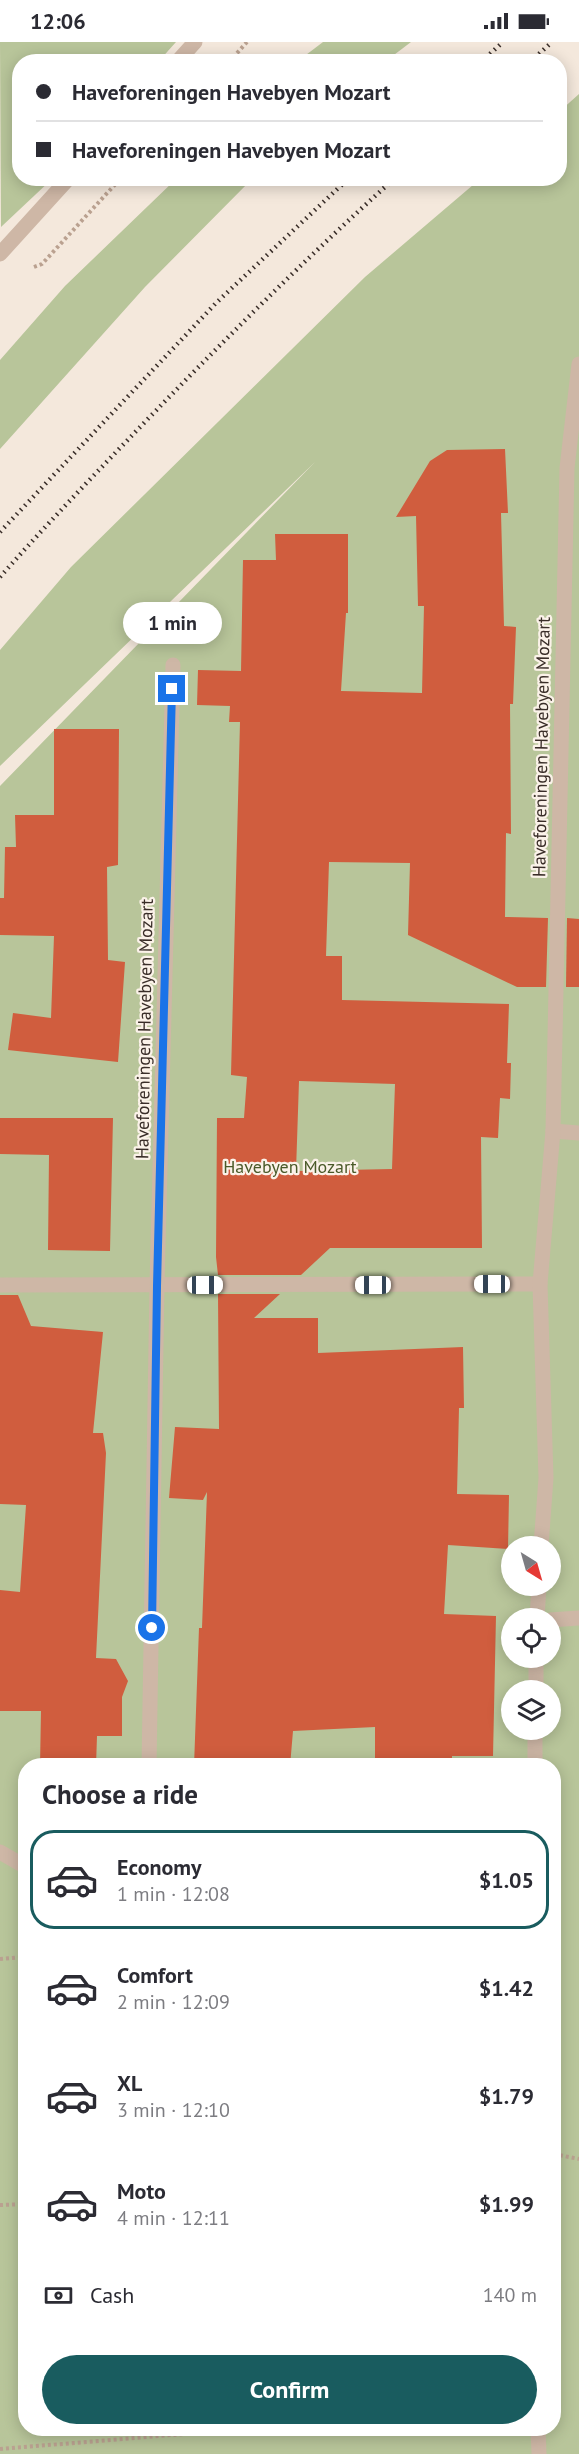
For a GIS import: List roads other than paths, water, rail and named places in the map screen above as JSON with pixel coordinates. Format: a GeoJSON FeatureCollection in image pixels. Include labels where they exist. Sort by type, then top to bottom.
{"type":"FeatureCollection","features":[{"type":"Feature","properties":{"kind":"lane"},"geometry":{"type":"LineString","coordinates":[[184,54],[195,42]]}},
{"type":"Feature","properties":{"kind":"lane"},"geometry":{"type":"LineString","coordinates":[[0,254],[62,186]]}},
{"type":"Feature","properties":{"kind":"lane","name":"Haveforeningen Havebyen Mozart"},"geometry":{"type":"LineString","coordinates":[[542,1536],[546,1478],[540,1284],[553,1131],[567,468],[579,364]]}},
{"type":"Feature","properties":{"kind":"lane","name":"Haveforeningen Havebyen Mozart"},"geometry":{"type":"LineString","coordinates":[[149,1758],[157,1286],[173,665]]}},
{"type":"Feature","properties":{"kind":"lane"},"geometry":{"type":"LineString","coordinates":[[553,1131],[579,1133]]}},
{"type":"Feature","properties":{"kind":"lane"},"geometry":{"type":"LineString","coordinates":[[0,1285],[540,1284]]}},
{"type":"Feature","properties":{"kind":"lane"},"geometry":{"type":"LineString","coordinates":[[561,1619],[579,1618]]}},
{"type":"Feature","properties":{"kind":"lane"},"geometry":{"type":"LineString","coordinates":[[535,1740],[535,1758]]}},
{"type":"Feature","properties":{"kind":"lane"},"geometry":{"type":"LineString","coordinates":[[0,1852],[18,1862]]}},
{"type":"Feature","properties":{"kind":"lane"},"geometry":{"type":"LineString","coordinates":[[538,2436],[539,2454]]}},
{"type":"Feature","properties":{"kind":"railway"},"geometry":{"type":"LineString","coordinates":[[490,54],[503,42]]}},
{"type":"Feature","properties":{"kind":"railway"},"geometry":{"type":"LineString","coordinates":[[539,54],[552,42]]}},
{"type":"Feature","properties":{"kind":"railway"},"geometry":{"type":"LineString","coordinates":[[0,532],[216,303],[340,186]]}},
{"type":"Feature","properties":{"kind":"railway"},"geometry":{"type":"LineString","coordinates":[[0,577],[205,361],[298,268],[386,186]]}},
{"type":"Feature","properties":{"kind":"park label","name":"Havebyen Mozart"},"geometry":{"type":"Point","coordinates":[290,1166]}}]}
